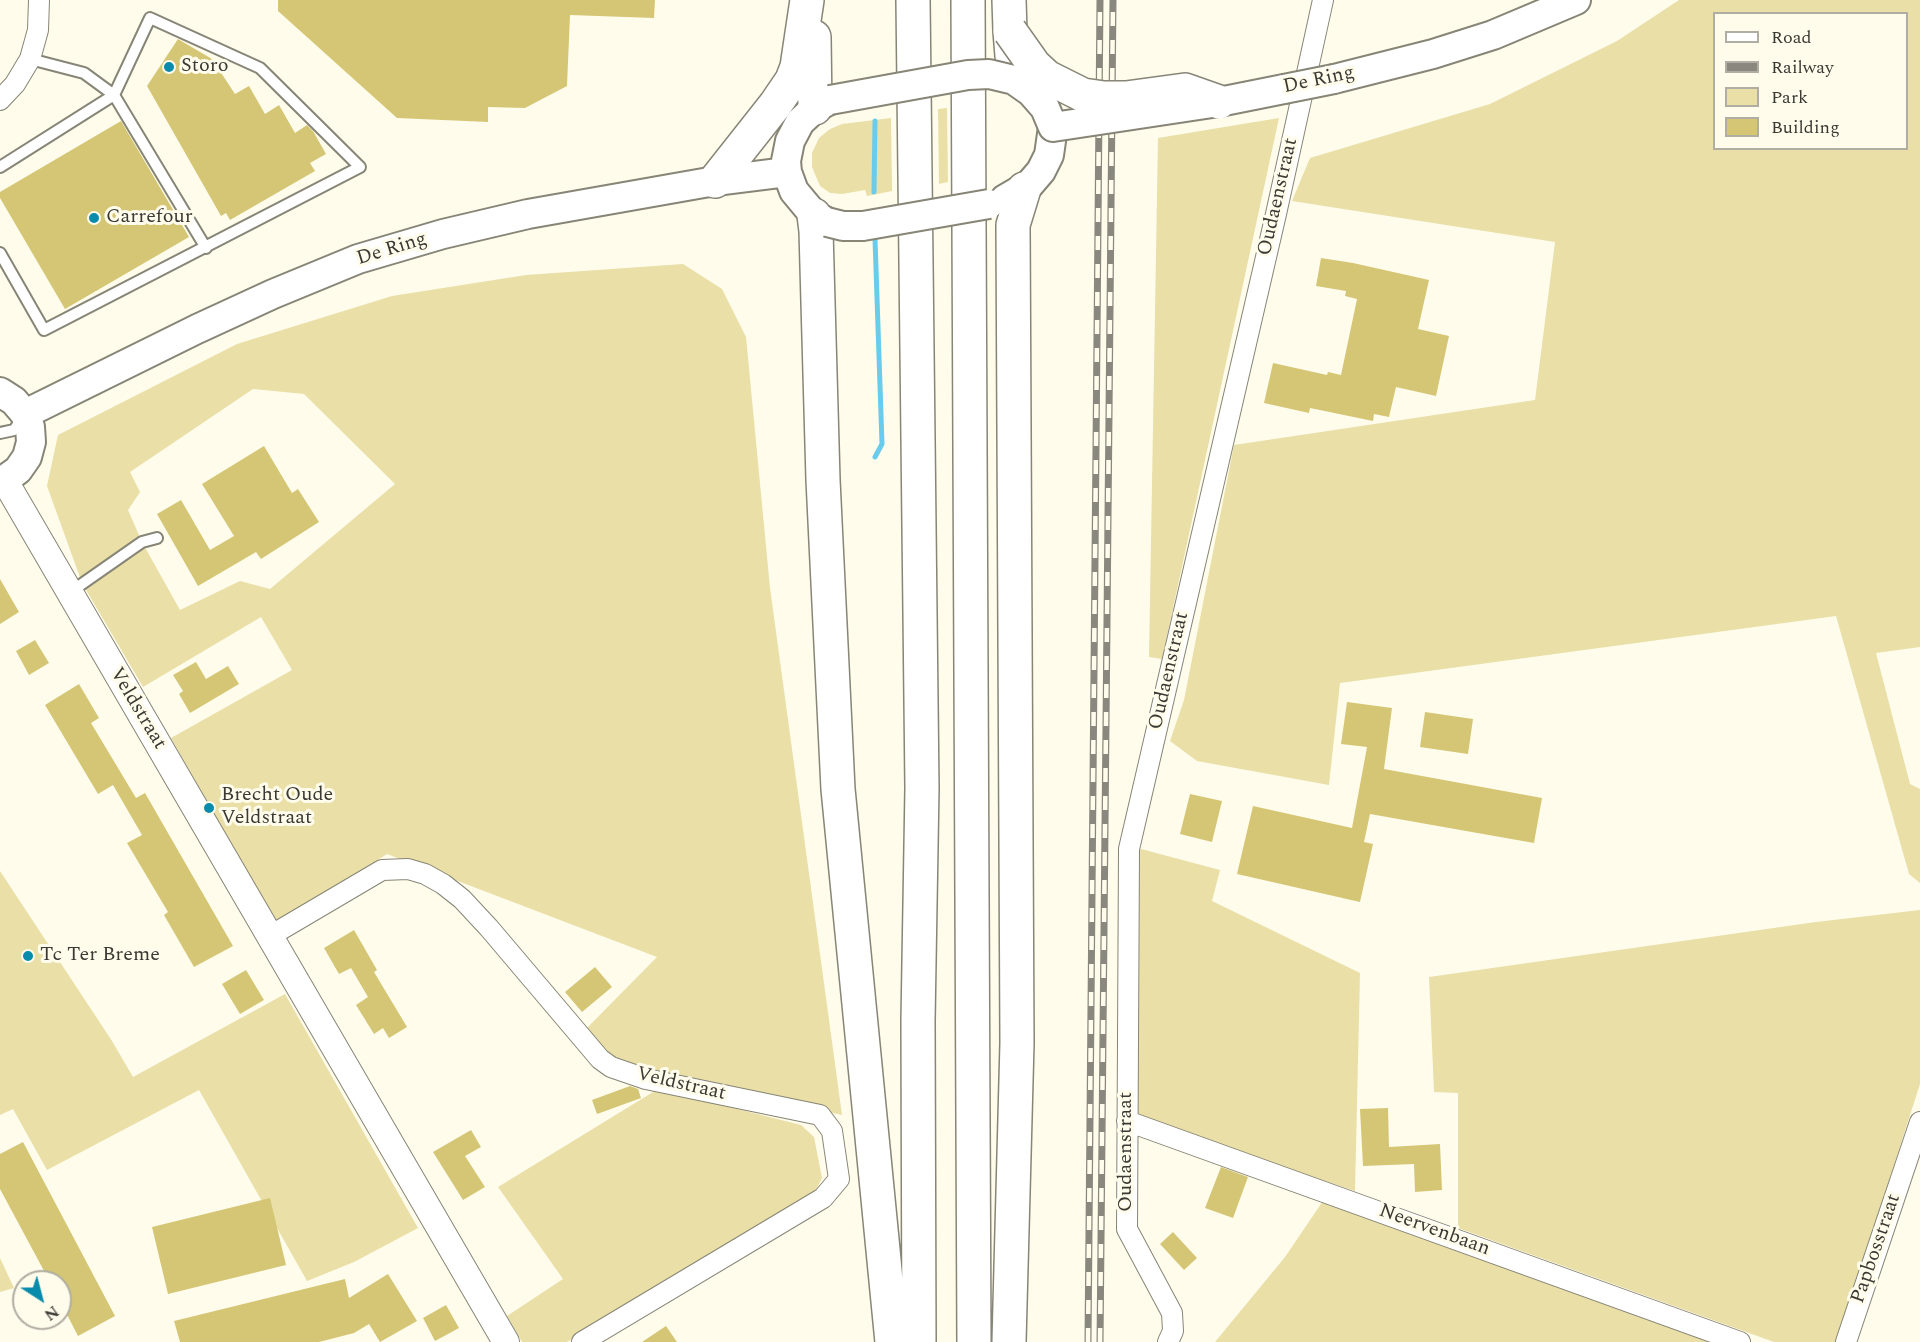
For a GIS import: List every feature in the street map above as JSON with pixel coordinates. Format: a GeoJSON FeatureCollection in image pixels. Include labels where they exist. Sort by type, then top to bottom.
{"type":"FeatureCollection","features":[{"type":"Feature","properties":{"kind":"highway"},"geometry":{"type":"LineString","coordinates":[[808,0],[823,104]]}},
{"type":"Feature","properties":{"kind":"highway"},"geometry":{"type":"LineString","coordinates":[[715,181],[792,80],[797,67],[808,0]]}},
{"type":"Feature","properties":{"kind":"highway"},"geometry":{"type":"LineString","coordinates":[[913,0],[922,788],[918,1020],[919,1342]]}},
{"type":"Feature","properties":{"kind":"highway"},"geometry":{"type":"LineString","coordinates":[[968,0],[974,1342]]}},
{"type":"Feature","properties":{"kind":"highway"},"geometry":{"type":"LineString","coordinates":[[1010,16],[1034,65],[1047,77],[1083,95],[1126,98],[1185,90],[1219,102]]}},
{"type":"Feature","properties":{"kind":"highway"},"geometry":{"type":"LineString","coordinates":[[1010,16],[1012,56],[1047,115]]}},
{"type":"Feature","properties":{"kind":"highway"},"geometry":{"type":"LineString","coordinates":[[1009,1342],[1017,1043],[1013,225],[1023,189]]}},
{"type":"Feature","properties":{"kind":"highway"},"geometry":{"type":"LineString","coordinates":[[820,219],[816,231],[823,480],[838,789],[892,1342]]}},
{"type":"Feature","properties":{"kind":"main road","name":"De Ring"},"geometry":{"type":"LineString","coordinates":[[1047,115],[1219,102],[1334,79],[1432,54],[1493,35],[1576,0]]}},
{"type":"Feature","properties":{"kind":"main road"},"geometry":{"type":"LineString","coordinates":[[989,74],[1014,80],[1047,115],[1051,146],[1046,164],[1035,179],[1023,189],[1009,198],[989,204],[863,226],[843,226],[820,219],[794,191],[787,172],[787,151],[794,131],[800,122],[823,104],[968,75],[989,74]]}},
{"type":"Feature","properties":{"kind":"main road","name":"De Ring"},"geometry":{"type":"LineString","coordinates":[[25,414],[197,329],[358,259],[443,234],[528,213],[715,181],[787,172]]}},
{"type":"Feature","properties":{"kind":"main road"},"geometry":{"type":"LineString","coordinates":[[0,392],[14,401],[25,414],[30,427],[31,442],[27,457],[18,470],[3,482]]}},
{"type":"Feature","properties":{"kind":"street"},"geometry":{"type":"LineString","coordinates":[[0,100],[15,84],[30,59],[38,30],[39,0]]}},
{"type":"Feature","properties":{"kind":"street","name":"Oudaenstraat"},"geometry":{"type":"LineString","coordinates":[[1168,1342],[1173,1331],[1172,1313],[1127,1229],[1129,849],[1323,0]]}},
{"type":"Feature","properties":{"kind":"street","name":"Veldstraat"},"geometry":{"type":"LineString","coordinates":[[3,482],[506,1342]]}},
{"type":"Feature","properties":{"kind":"street","name":"Veldstraat"},"geometry":{"type":"LineString","coordinates":[[270,936],[382,870],[408,869],[426,874],[462,899],[600,1059],[611,1067],[646,1079],[820,1115],[832,1131],[839,1179],[823,1198],[582,1342]]}},
{"type":"Feature","properties":{"kind":"street","name":"Neervenbaan"},"geometry":{"type":"LineString","coordinates":[[1127,1121],[1740,1342]]}},
{"type":"Feature","properties":{"kind":"street","name":"Papbosstraat"},"geometry":{"type":"LineString","coordinates":[[1846,1342],[1920,1122]]}},
{"type":"Feature","properties":{"kind":"lane"},"geometry":{"type":"LineString","coordinates":[[0,167],[114,95],[150,18],[260,68],[360,167],[44,330],[0,254]]}},
{"type":"Feature","properties":{"kind":"lane"},"geometry":{"type":"LineString","coordinates":[[30,59],[84,73],[114,95],[206,248]]}},
{"type":"Feature","properties":{"kind":"lane"},"geometry":{"type":"LineString","coordinates":[[0,433],[14,430],[25,414]]}},
{"type":"Feature","properties":{"kind":"lane"},"geometry":{"type":"LineString","coordinates":[[68,593],[142,542],[157,538]]}},
{"type":"Feature","properties":{"kind":"green space"},"geometry":{"type":"Polygon","coordinates":[[[1679,0],[1920,0],[1920,647],[1876,653],[1910,784],[1920,789],[1920,883],[1909,874],[1836,616],[1340,683],[1329,785],[1197,761],[1170,741],[1184,700],[1234,445],[1535,400],[1555,242],[1292,201],[1310,158],[1490,104],[1617,41],[1679,0]]]}},
{"type":"Feature","properties":{"kind":"green space"},"geometry":{"type":"Polygon","coordinates":[[[947,108],[948,182],[939,184],[938,109],[947,108]]]}},
{"type":"Feature","properties":{"kind":"green space"},"geometry":{"type":"Polygon","coordinates":[[[891,118],[892,191],[867,196],[865,190],[842,194],[830,193],[820,186],[812,167],[812,153],[819,138],[830,129],[842,124],[891,118]]]}},
{"type":"Feature","properties":{"kind":"green space"},"geometry":{"type":"Polygon","coordinates":[[[1279,118],[1162,659],[1149,657],[1158,138],[1279,118]]]}},
{"type":"Feature","properties":{"kind":"green space"},"geometry":{"type":"Polygon","coordinates":[[[683,264],[722,289],[746,337],[770,588],[842,1115],[628,1068],[600,1050],[585,1030],[657,957],[387,854],[308,905],[276,922],[171,738],[292,670],[261,617],[143,687],[82,583],[47,486],[58,435],[237,344],[392,296],[526,275],[683,264]],[[253,389],[130,472],[140,492],[128,510],[142,542],[180,610],[240,581],[270,589],[395,484],[304,394],[253,389]]]}},
{"type":"Feature","properties":{"kind":"green space"},"geometry":{"type":"Polygon","coordinates":[[[1141,849],[1220,870],[1212,901],[1360,973],[1355,1191],[1148,1122],[1138,1116],[1135,1108],[1138,853],[1141,849]]]}},
{"type":"Feature","properties":{"kind":"green space"},"geometry":{"type":"Polygon","coordinates":[[[0,871],[112,1041],[133,1077],[285,994],[418,1228],[354,1262],[307,1281],[199,1090],[47,1170],[13,1109],[0,1115],[0,871]]]}},
{"type":"Feature","properties":{"kind":"green space"},"geometry":{"type":"Polygon","coordinates":[[[1920,910],[1920,1084],[1837,1342],[1774,1342],[1458,1228],[1458,1093],[1434,1092],[1429,977],[1816,922],[1920,910]]]}},
{"type":"Feature","properties":{"kind":"green space"},"geometry":{"type":"Polygon","coordinates":[[[658,1089],[801,1125],[814,1137],[822,1178],[816,1190],[567,1342],[522,1342],[507,1316],[563,1279],[498,1187],[658,1089]]]}},
{"type":"Feature","properties":{"kind":"green space"},"geometry":{"type":"Polygon","coordinates":[[[1323,1201],[1716,1342],[1215,1342],[1285,1257],[1323,1201]]]}},
{"type":"Feature","properties":{"kind":"green space"},"geometry":{"type":"Polygon","coordinates":[[[0,1258],[12,1289],[0,1292],[0,1258]]]}},
{"type":"Feature","properties":{"kind":"building"},"geometry":{"type":"Polygon","coordinates":[[[278,0],[655,0],[654,18],[570,15],[567,86],[525,108],[488,107],[488,122],[397,118],[278,11],[278,0]]]}},
{"type":"Feature","properties":{"kind":"building"},"geometry":{"type":"Polygon","coordinates":[[[178,39],[212,59],[235,94],[249,86],[265,114],[279,105],[295,133],[307,125],[326,154],[310,163],[315,171],[230,220],[226,213],[221,216],[147,86],[178,39]]]}},
{"type":"Feature","properties":{"kind":"building","name":"Carrefour"},"geometry":{"type":"Polygon","coordinates":[[[121,121],[189,237],[65,309],[0,198],[0,192],[121,121]]]}},
{"type":"Feature","properties":{"kind":"building"},"geometry":{"type":"Polygon","coordinates":[[[1321,258],[1429,280],[1418,329],[1449,336],[1436,396],[1396,387],[1389,417],[1374,414],[1373,421],[1310,408],[1309,413],[1264,403],[1273,363],[1327,375],[1328,372],[1341,375],[1357,299],[1345,296],[1346,291],[1316,286],[1321,258]]]}},
{"type":"Feature","properties":{"kind":"building"},"geometry":{"type":"Polygon","coordinates":[[[264,446],[292,493],[298,489],[319,522],[261,559],[256,552],[198,586],[157,514],[181,500],[210,550],[234,536],[202,484],[264,446]]]}},
{"type":"Feature","properties":{"kind":"building"},"geometry":{"type":"Polygon","coordinates":[[[0,579],[19,612],[0,624],[0,579]]]}},
{"type":"Feature","properties":{"kind":"building"},"geometry":{"type":"Polygon","coordinates":[[[35,640],[49,663],[29,675],[16,651],[35,640]]]}},
{"type":"Feature","properties":{"kind":"building"},"geometry":{"type":"Polygon","coordinates":[[[196,662],[206,679],[228,666],[239,684],[190,713],[179,694],[183,691],[173,675],[196,662]]]}},
{"type":"Feature","properties":{"kind":"building"},"geometry":{"type":"Polygon","coordinates":[[[79,684],[99,718],[91,723],[136,798],[145,793],[233,946],[194,967],[164,915],[168,912],[127,843],[142,835],[113,785],[98,794],[45,705],[79,684]]]}},
{"type":"Feature","properties":{"kind":"building"},"geometry":{"type":"Polygon","coordinates":[[[1347,702],[1392,708],[1384,769],[1542,798],[1534,843],[1370,814],[1364,842],[1373,844],[1360,902],[1237,874],[1253,806],[1352,828],[1367,747],[1341,744],[1347,702]]]}},
{"type":"Feature","properties":{"kind":"building"},"geometry":{"type":"Polygon","coordinates":[[[1425,712],[1473,719],[1468,754],[1420,747],[1425,712]]]}},
{"type":"Feature","properties":{"kind":"building"},"geometry":{"type":"Polygon","coordinates":[[[1190,794],[1222,801],[1212,842],[1180,834],[1190,794]]]}},
{"type":"Feature","properties":{"kind":"building"},"geometry":{"type":"Polygon","coordinates":[[[354,930],[377,970],[374,972],[407,1027],[389,1038],[383,1028],[374,1034],[356,1005],[368,997],[351,968],[339,974],[324,948],[354,930]]]}},
{"type":"Feature","properties":{"kind":"building"},"geometry":{"type":"Polygon","coordinates":[[[595,967],[612,987],[582,1012],[565,992],[595,967]]]}},
{"type":"Feature","properties":{"kind":"building"},"geometry":{"type":"Polygon","coordinates":[[[246,970],[264,1000],[240,1014],[222,984],[246,970]]]}},
{"type":"Feature","properties":{"kind":"building"},"geometry":{"type":"Polygon","coordinates":[[[630,1086],[638,1089],[641,1098],[597,1114],[592,1100],[630,1086]]]}},
{"type":"Feature","properties":{"kind":"building"},"geometry":{"type":"Polygon","coordinates":[[[1388,1108],[1389,1147],[1440,1144],[1442,1190],[1415,1192],[1414,1164],[1363,1166],[1360,1109],[1388,1108]]]}},
{"type":"Feature","properties":{"kind":"building"},"geometry":{"type":"Polygon","coordinates":[[[471,1130],[481,1147],[465,1156],[485,1187],[463,1200],[433,1152],[471,1130]]]}},
{"type":"Feature","properties":{"kind":"building"},"geometry":{"type":"Polygon","coordinates":[[[23,1142],[115,1316],[78,1336],[72,1324],[72,1270],[44,1270],[0,1189],[0,1154],[23,1142]]]}},
{"type":"Feature","properties":{"kind":"building"},"geometry":{"type":"Polygon","coordinates":[[[1221,1167],[1248,1177],[1233,1218],[1205,1208],[1221,1167]]]}},
{"type":"Feature","properties":{"kind":"building"},"geometry":{"type":"Polygon","coordinates":[[[270,1198],[286,1265],[168,1294],[152,1227],[270,1198]]]}},
{"type":"Feature","properties":{"kind":"building"},"geometry":{"type":"Polygon","coordinates":[[[1173,1232],[1197,1258],[1184,1270],[1160,1244],[1173,1232]]]}},
{"type":"Feature","properties":{"kind":"building"},"geometry":{"type":"Polygon","coordinates":[[[388,1274],[417,1321],[380,1342],[369,1324],[354,1333],[319,1342],[180,1342],[174,1321],[345,1279],[349,1298],[388,1274]]]}},
{"type":"Feature","properties":{"kind":"building"},"geometry":{"type":"Polygon","coordinates":[[[446,1305],[459,1328],[435,1341],[423,1318],[446,1305]]]}},
{"type":"Feature","properties":{"kind":"building"},"geometry":{"type":"Polygon","coordinates":[[[666,1326],[677,1342],[642,1342],[666,1326]]]}},
{"type":"Feature","properties":{"kind":"waterway"},"geometry":{"type":"LineString","coordinates":[[874,192],[875,121]]}},
{"type":"Feature","properties":{"kind":"waterway"},"geometry":{"type":"LineString","coordinates":[[875,239],[882,444],[875,457]]}},
{"type":"Feature","properties":{"kind":"railway"},"geometry":{"type":"LineString","coordinates":[[1088,1342],[1100,0]]}},
{"type":"Feature","properties":{"kind":"railway"},"geometry":{"type":"LineString","coordinates":[[1100,1342],[1113,0]]}},
{"type":"Feature","properties":{"kind":"place","name":"Storo"},"geometry":{"type":"Point","coordinates":[169,67]}},
{"type":"Feature","properties":{"kind":"place","name":"Carrefour"},"geometry":{"type":"Point","coordinates":[94,218]}},
{"type":"Feature","properties":{"kind":"place","name":"Brecht Oude Veldstraat"},"geometry":{"type":"Point","coordinates":[209,808]}},
{"type":"Feature","properties":{"kind":"place","name":"Tc Ter Breme"},"geometry":{"type":"Point","coordinates":[28,956]}}]}
